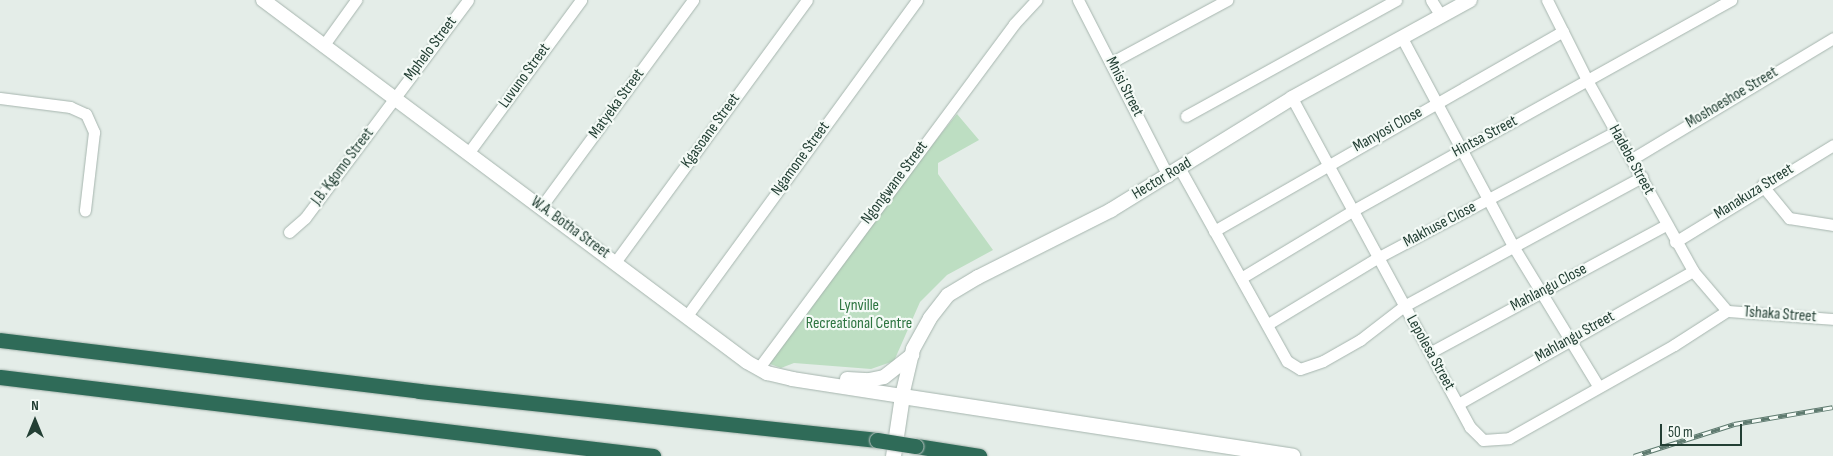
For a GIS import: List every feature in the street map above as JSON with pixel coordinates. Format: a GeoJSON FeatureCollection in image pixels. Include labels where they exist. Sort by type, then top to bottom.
{"type":"FeatureCollection","features":[{"type":"Feature","properties":{"kind":"highway"},"geometry":{"type":"LineString","coordinates":[[0,340],[419,391],[878,440],[979,456]]}},
{"type":"Feature","properties":{"kind":"highway"},"geometry":{"type":"LineString","coordinates":[[0,377],[653,456]]}},
{"type":"Feature","properties":{"kind":"main road"},"geometry":{"type":"LineString","coordinates":[[893,456],[902,396],[1292,456]]}},
{"type":"Feature","properties":{"kind":"street","name":"W.A. Botha Street"},"geometry":{"type":"LineString","coordinates":[[263,0],[322,46],[616,261],[686,318],[758,369],[792,379],[902,396]]}},
{"type":"Feature","properties":{"kind":"street"},"geometry":{"type":"LineString","coordinates":[[322,46],[356,0]]}},
{"type":"Feature","properties":{"kind":"street","name":"Mphelo Street"},"geometry":{"type":"LineString","coordinates":[[394,99],[468,0]]}},
{"type":"Feature","properties":{"kind":"street","name":"Luvuno Street"},"geometry":{"type":"LineString","coordinates":[[468,152],[581,0]]}},
{"type":"Feature","properties":{"kind":"street","name":"Matyeka Street"},"geometry":{"type":"LineString","coordinates":[[541,207],[693,0]]}},
{"type":"Feature","properties":{"kind":"street","name":"Kgasoane Street"},"geometry":{"type":"LineString","coordinates":[[616,261],[807,0]]}},
{"type":"Feature","properties":{"kind":"street","name":"Ngamone Street"},"geometry":{"type":"LineString","coordinates":[[686,318],[917,0]]}},
{"type":"Feature","properties":{"kind":"street","name":"Ngongwane Street"},"geometry":{"type":"LineString","coordinates":[[758,369],[1014,24],[1036,0]]}},
{"type":"Feature","properties":{"kind":"street","name":"Mnisi Street"},"geometry":{"type":"LineString","coordinates":[[1078,0],[1174,172]]}},
{"type":"Feature","properties":{"kind":"street"},"geometry":{"type":"LineString","coordinates":[[1112,62],[1227,0]]}},
{"type":"Feature","properties":{"kind":"street"},"geometry":{"type":"LineString","coordinates":[[1186,116],[1396,0]]}},
{"type":"Feature","properties":{"kind":"street"},"geometry":{"type":"LineString","coordinates":[[1432,0],[1441,16]]}},
{"type":"Feature","properties":{"kind":"street","name":"Hector Road"},"geometry":{"type":"LineString","coordinates":[[902,396],[912,355],[930,318],[948,295],[978,277],[1111,210],[1292,98],[1470,0]]}},
{"type":"Feature","properties":{"kind":"street","name":"Hadebe Street"},"geometry":{"type":"LineString","coordinates":[[1547,0],[1588,82],[1642,177],[1675,242],[1693,272],[1727,311]]}},
{"type":"Feature","properties":{"kind":"street","name":"Hintsa Street"},"geometry":{"type":"LineString","coordinates":[[1241,278],[1352,211],[1460,150],[1588,82],[1731,0]]}},
{"type":"Feature","properties":{"kind":"street","name":"Manyosi Close"},"geometry":{"type":"LineString","coordinates":[[1214,230],[1326,164],[1563,31]]}},
{"type":"Feature","properties":{"kind":"street"},"geometry":{"type":"LineString","coordinates":[[1402,38],[1460,150],[1489,199],[1513,246],[1598,386]]}},
{"type":"Feature","properties":{"kind":"street","name":"Moshoeshoe Street"},"geometry":{"type":"LineString","coordinates":[[1632,159],[1833,38]]}},
{"type":"Feature","properties":{"kind":"street"},"geometry":{"type":"LineString","coordinates":[[0,98],[70,107],[86,114],[94,132],[85,210]]}},
{"type":"Feature","properties":{"kind":"street"},"geometry":{"type":"LineString","coordinates":[[1292,98],[1404,306],[1642,177]]}},
{"type":"Feature","properties":{"kind":"street","name":"J.B. Kgomo Street"},"geometry":{"type":"LineString","coordinates":[[289,232],[305,218],[394,99]]}},
{"type":"Feature","properties":{"kind":"street","name":"Makhuse Close"},"geometry":{"type":"LineString","coordinates":[[1268,324],[1377,258],[1615,132]]}},
{"type":"Feature","properties":{"kind":"street","name":"Manakuza Street"},"geometry":{"type":"LineString","coordinates":[[1675,242],[1762,186],[1833,145]]}},
{"type":"Feature","properties":{"kind":"street","name":"Lepolesa Street"},"geometry":{"type":"LineString","coordinates":[[1174,172],[1214,230],[1288,360],[1300,369],[1323,361],[1360,340],[1404,306],[1432,352],[1475,434],[1482,440],[1501,441],[1674,345],[1727,311]]}},
{"type":"Feature","properties":{"kind":"street"},"geometry":{"type":"LineString","coordinates":[[1762,186],[1789,218],[1833,224]]}},
{"type":"Feature","properties":{"kind":"street","name":"Mahlangu Close"},"geometry":{"type":"LineString","coordinates":[[1432,352],[1666,225]]}},
{"type":"Feature","properties":{"kind":"street","name":"Mahlangu Street"},"geometry":{"type":"LineString","coordinates":[[1458,404],[1570,339],[1693,272]]}},
{"type":"Feature","properties":{"kind":"street","name":"Tshaka Street"},"geometry":{"type":"LineString","coordinates":[[1727,311],[1833,319]]}},
{"type":"Feature","properties":{"kind":"street"},"geometry":{"type":"LineString","coordinates":[[792,379],[816,376],[872,380],[888,374],[912,355]]}},
{"type":"Feature","properties":{"kind":"green space","name":"Lynville Recreational Centre"},"geometry":{"type":"Polygon","coordinates":[[[957,114],[979,140],[938,163],[938,174],[993,250],[947,275],[920,302],[894,361],[871,369],[794,363],[781,368],[759,360],[957,114]]]}},
{"type":"Feature","properties":{"kind":"railway"},"geometry":{"type":"LineString","coordinates":[[1634,456],[1734,424],[1833,407]]}}]}
